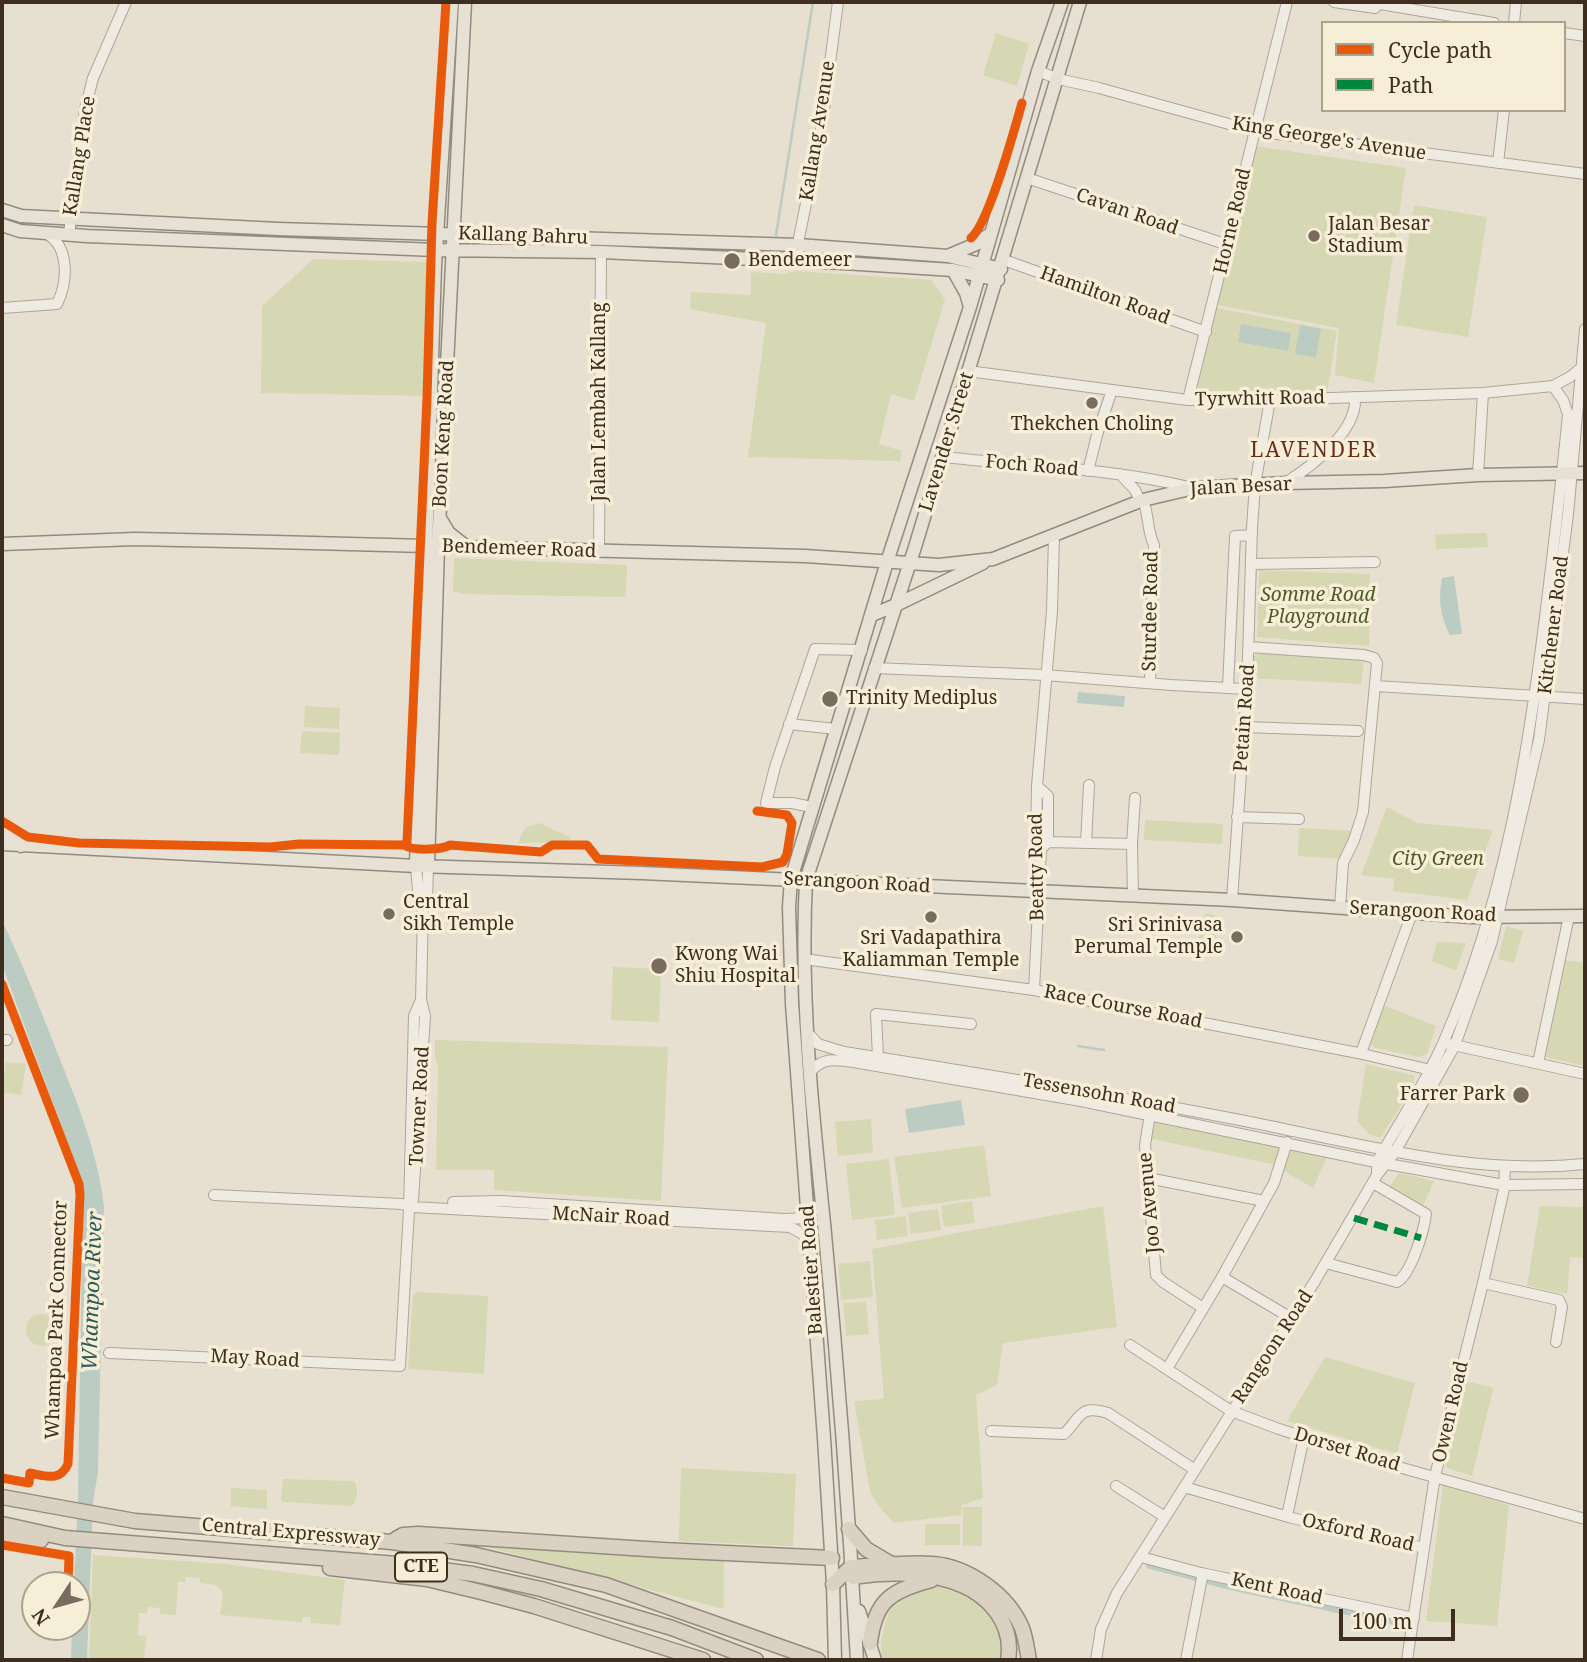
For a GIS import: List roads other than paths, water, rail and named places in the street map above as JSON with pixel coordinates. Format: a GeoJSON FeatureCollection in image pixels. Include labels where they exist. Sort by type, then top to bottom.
{"type":"FeatureCollection","features":[{"type":"Feature","properties":{"kind":"highway","name":"Central Expressway"},"geometry":{"type":"LineString","coordinates":[[2,1497],[111,1518],[392,1542],[489,1557],[606,1585],[818,1660]]}},
{"type":"Feature","properties":{"kind":"highway","name":"Central Expressway"},"geometry":{"type":"LineString","coordinates":[[2,1524],[61,1537],[397,1564],[473,1574],[541,1589],[672,1628],[757,1660]]}},
{"type":"Feature","properties":{"kind":"highway"},"geometry":{"type":"LineString","coordinates":[[849,1529],[866,1549],[894,1566]]}},
{"type":"Feature","properties":{"kind":"highway"},"geometry":{"type":"LineString","coordinates":[[392,1542],[403,1535],[418,1534],[832,1558]]}},
{"type":"Feature","properties":{"kind":"highway"},"geometry":{"type":"LineString","coordinates":[[2,1536],[37,1540],[61,1537]]}},
{"type":"Feature","properties":{"kind":"highway"},"geometry":{"type":"LineString","coordinates":[[239,1551],[333,1568],[427,1579],[534,1606],[703,1660]]}},
{"type":"Feature","properties":{"kind":"highway"},"geometry":{"type":"LineString","coordinates":[[833,1584],[852,1572],[894,1566],[934,1564],[961,1572],[994,1591],[1021,1627],[1029,1660]]}},
{"type":"Feature","properties":{"kind":"highway"},"geometry":{"type":"LineString","coordinates":[[852,1572],[939,1578],[973,1592],[990,1603],[1008,1634],[1008,1660]]}},
{"type":"Feature","properties":{"kind":"highway"},"geometry":{"type":"LineString","coordinates":[[870,1643],[879,1610],[889,1596],[939,1578]]}},
{"type":"Feature","properties":{"kind":"main road","name":"Boon Keng Road"},"geometry":{"type":"LineString","coordinates":[[422,866],[432,547],[436,250],[452,2]]}},
{"type":"Feature","properties":{"kind":"main road","name":"Boon Keng Road"},"geometry":{"type":"LineString","coordinates":[[432,547],[440,518],[465,2]]}},
{"type":"Feature","properties":{"kind":"main road","name":"Lavender Street"},"geometry":{"type":"LineString","coordinates":[[791,879],[887,562],[970,307],[1038,71],[1062,2]]}},
{"type":"Feature","properties":{"kind":"main road","name":"Lavender Street"},"geometry":{"type":"LineString","coordinates":[[806,880],[910,564],[1080,2]]}},
{"type":"Feature","properties":{"kind":"main road","name":"Kallang Bahru"},"geometry":{"type":"LineString","coordinates":[[2,210],[21,216],[278,229],[798,245],[948,256],[981,270]]}},
{"type":"Feature","properties":{"kind":"main road","name":"Kallang Bahru"},"geometry":{"type":"LineString","coordinates":[[2,225],[20,231],[87,236],[436,250],[601,252],[953,270],[1001,270]]}},
{"type":"Feature","properties":{"kind":"main road"},"geometry":{"type":"LineString","coordinates":[[948,256],[976,244],[990,234]]}},
{"type":"Feature","properties":{"kind":"main road"},"geometry":{"type":"LineString","coordinates":[[953,270],[966,293],[970,307]]}},
{"type":"Feature","properties":{"kind":"main road","name":"Jalan Besar"},"geometry":{"type":"LineString","coordinates":[[910,564],[939,565],[993,559],[1141,500],[1194,488],[1478,475],[1585,473]]}},
{"type":"Feature","properties":{"kind":"main road"},"geometry":{"type":"LineString","coordinates":[[440,518],[449,533],[468,548]]}},
{"type":"Feature","properties":{"kind":"main road","name":"Bendemeer Road"},"geometry":{"type":"LineString","coordinates":[[2,544],[135,539],[816,557],[910,564]]}},
{"type":"Feature","properties":{"kind":"main road"},"geometry":{"type":"LineString","coordinates":[[872,615],[993,559]]}},
{"type":"Feature","properties":{"kind":"main road"},"geometry":{"type":"LineString","coordinates":[[2,829],[21,846]]}},
{"type":"Feature","properties":{"kind":"main road","name":"Serangoon Road"},"geometry":{"type":"LineString","coordinates":[[2,844],[422,866],[791,879],[1232,900],[1494,917],[1585,916]]}},
{"type":"Feature","properties":{"kind":"main road","name":"Balestier Road"},"geometry":{"type":"LineString","coordinates":[[791,879],[789,907],[792,1004],[832,1558],[835,1660]]}},
{"type":"Feature","properties":{"kind":"main road","name":"Balestier Road"},"geometry":{"type":"LineString","coordinates":[[806,880],[804,959],[808,1075],[824,1224],[857,1660]]}},
{"type":"Feature","properties":{"kind":"main road"},"geometry":{"type":"LineString","coordinates":[[854,1601],[875,1660]]}},
{"type":"Feature","properties":{"kind":"street","name":"Kallang Place"},"geometry":{"type":"LineString","coordinates":[[69,234],[82,121],[93,78],[126,2]]}},
{"type":"Feature","properties":{"kind":"street","name":"Kallang Avenue"},"geometry":{"type":"LineString","coordinates":[[797,261],[822,124],[838,2]]}},
{"type":"Feature","properties":{"kind":"street","name":"Horne Road"},"geometry":{"type":"LineString","coordinates":[[1188,400],[1287,2]]}},
{"type":"Feature","properties":{"kind":"street"},"geometry":{"type":"LineString","coordinates":[[1334,2],[1433,16],[1437,14]]}},
{"type":"Feature","properties":{"kind":"street"},"geometry":{"type":"LineString","coordinates":[[1368,2],[1481,21]]}},
{"type":"Feature","properties":{"kind":"street"},"geometry":{"type":"LineString","coordinates":[[1514,21],[1516,2]]}},
{"type":"Feature","properties":{"kind":"street"},"geometry":{"type":"LineString","coordinates":[[1566,33],[1585,36]]}},
{"type":"Feature","properties":{"kind":"street","name":"King George's Avenue"},"geometry":{"type":"LineString","coordinates":[[1038,71],[1058,79],[1254,131],[1585,174]]}},
{"type":"Feature","properties":{"kind":"street"},"geometry":{"type":"LineString","coordinates":[[1499,163],[1504,112]]}},
{"type":"Feature","properties":{"kind":"street","name":"Cavan Road"},"geometry":{"type":"LineString","coordinates":[[1027,178],[1228,245]]}},
{"type":"Feature","properties":{"kind":"street"},"geometry":{"type":"LineString","coordinates":[[2,308],[57,304],[62,293],[64,254],[55,239],[45,233]]}},
{"type":"Feature","properties":{"kind":"street"},"geometry":{"type":"LineString","coordinates":[[64,254],[73,243],[87,236]]}},
{"type":"Feature","properties":{"kind":"street","name":"Jalan Lembah Kallang"},"geometry":{"type":"LineString","coordinates":[[599,552],[601,252]]}},
{"type":"Feature","properties":{"kind":"street","name":"Hamilton Road"},"geometry":{"type":"LineString","coordinates":[[1001,270],[1206,332]]}},
{"type":"Feature","properties":{"kind":"street","name":"Kitchener Road"},"geometry":{"type":"LineString","coordinates":[[1494,917],[1540,696],[1585,329]]}},
{"type":"Feature","properties":{"kind":"street","name":"Tyrwhitt Road"},"geometry":{"type":"LineString","coordinates":[[968,371],[1188,400],[1270,400],[1483,393],[1553,386],[1582,367]]}},
{"type":"Feature","properties":{"kind":"street"},"geometry":{"type":"LineString","coordinates":[[1553,386],[1563,400],[1568,414],[1567,474]]}},
{"type":"Feature","properties":{"kind":"street"},"geometry":{"type":"LineString","coordinates":[[1088,471],[1112,390]]}},
{"type":"Feature","properties":{"kind":"street"},"geometry":{"type":"LineString","coordinates":[[1478,475],[1483,393]]}},
{"type":"Feature","properties":{"kind":"street"},"geometry":{"type":"LineString","coordinates":[[1285,483],[1323,456],[1354,412],[1355,397]]}},
{"type":"Feature","properties":{"kind":"street","name":"Petain Road"},"geometry":{"type":"LineString","coordinates":[[1232,900],[1247,688],[1255,485],[1270,400]]}},
{"type":"Feature","properties":{"kind":"street","name":"Foch Road"},"geometry":{"type":"LineString","coordinates":[[943,457],[1120,474],[1194,488]]}},
{"type":"Feature","properties":{"kind":"street"},"geometry":{"type":"LineString","coordinates":[[1120,474],[1141,500]]}},
{"type":"Feature","properties":{"kind":"street","name":"Sturdee Road"},"geometry":{"type":"LineString","coordinates":[[1141,500],[1148,514],[1149,537],[1154,545],[1150,684]]}},
{"type":"Feature","properties":{"kind":"street","name":"Petain Road"},"geometry":{"type":"LineString","coordinates":[[1228,687],[1235,536],[1252,535]]}},
{"type":"Feature","properties":{"kind":"street","name":"Beatty Road"},"geometry":{"type":"LineString","coordinates":[[1034,990],[1044,846],[1036,839],[1037,786],[1052,611],[1054,536]]}},
{"type":"Feature","properties":{"kind":"street"},"geometry":{"type":"LineString","coordinates":[[1252,564],[1375,562]]}},
{"type":"Feature","properties":{"kind":"street"},"geometry":{"type":"LineString","coordinates":[[1249,647],[1370,656],[1377,663],[1363,812],[1343,863],[1340,908]]}},
{"type":"Feature","properties":{"kind":"street"},"geometry":{"type":"LineString","coordinates":[[812,807],[792,803],[766,803],[789,724],[815,649],[862,650]]}},
{"type":"Feature","properties":{"kind":"street"},"geometry":{"type":"LineString","coordinates":[[874,668],[1045,676]]}},
{"type":"Feature","properties":{"kind":"street","name":"Sturdee Road"},"geometry":{"type":"LineString","coordinates":[[1045,676],[1247,688]]}},
{"type":"Feature","properties":{"kind":"street"},"geometry":{"type":"LineString","coordinates":[[1376,685],[1585,699]]}},
{"type":"Feature","properties":{"kind":"street"},"geometry":{"type":"LineString","coordinates":[[789,724],[836,729]]}},
{"type":"Feature","properties":{"kind":"street"},"geometry":{"type":"LineString","coordinates":[[1244,727],[1358,731]]}},
{"type":"Feature","properties":{"kind":"street"},"geometry":{"type":"LineString","coordinates":[[1086,844],[1089,785]]}},
{"type":"Feature","properties":{"kind":"street"},"geometry":{"type":"LineString","coordinates":[[1133,896],[1135,798]]}},
{"type":"Feature","properties":{"kind":"street"},"geometry":{"type":"LineString","coordinates":[[1237,817],[1299,819]]}},
{"type":"Feature","properties":{"kind":"street"},"geometry":{"type":"LineString","coordinates":[[1044,846],[1132,844]]}},
{"type":"Feature","properties":{"kind":"street","name":"Towner Road"},"geometry":{"type":"LineString","coordinates":[[400,1366],[408,1205],[425,1016],[421,1000],[423,910],[419,902],[422,866]]}},
{"type":"Feature","properties":{"kind":"street"},"geometry":{"type":"LineString","coordinates":[[1361,1053],[1412,912]]}},
{"type":"Feature","properties":{"kind":"street"},"geometry":{"type":"LineString","coordinates":[[1538,1063],[1569,916]]}},
{"type":"Feature","properties":{"kind":"street"},"geometry":{"type":"LineString","coordinates":[[1382,1163],[1395,1153],[1434,1071],[1443,1042],[1494,917]]}},
{"type":"Feature","properties":{"kind":"street"},"geometry":{"type":"LineString","coordinates":[[1326,1263],[1399,1281],[1403,1277],[1421,1238],[1426,1214],[1375,1179],[1382,1163],[1383,1151],[1434,1071],[1455,1045],[1487,958],[1494,917]]}},
{"type":"Feature","properties":{"kind":"street","name":"Race Course Road"},"geometry":{"type":"LineString","coordinates":[[804,959],[1034,990],[1361,1053],[1434,1071]]}},
{"type":"Feature","properties":{"kind":"street"},"geometry":{"type":"LineString","coordinates":[[878,1057],[876,1014],[971,1024]]}},
{"type":"Feature","properties":{"kind":"street","name":"Tessensohn Road"},"geometry":{"type":"LineString","coordinates":[[807,1032],[825,1048],[1214,1115],[1395,1153]]}},
{"type":"Feature","properties":{"kind":"street"},"geometry":{"type":"LineString","coordinates":[[1443,1042],[1585,1074]]}},
{"type":"Feature","properties":{"kind":"street","name":"Tessensohn Road"},"geometry":{"type":"LineString","coordinates":[[808,1075],[819,1063],[833,1059],[932,1074],[1150,1114],[1382,1163]]}},
{"type":"Feature","properties":{"kind":"street","name":"Joo Avenue"},"geometry":{"type":"LineString","coordinates":[[1150,1114],[1145,1145],[1156,1275],[1203,1308]]}},
{"type":"Feature","properties":{"kind":"street"},"geometry":{"type":"LineString","coordinates":[[1167,1369],[1222,1278],[1264,1201],[1274,1182],[1287,1142]]}},
{"type":"Feature","properties":{"kind":"street"},"geometry":{"type":"LineString","coordinates":[[1395,1153],[1505,1166],[1585,1164]]}},
{"type":"Feature","properties":{"kind":"street"},"geometry":{"type":"LineString","coordinates":[[1382,1163],[1504,1185],[1585,1184]]}},
{"type":"Feature","properties":{"kind":"street","name":"Owen Road"},"geometry":{"type":"LineString","coordinates":[[1407,1660],[1435,1476],[1483,1283],[1504,1185],[1505,1166]]}},
{"type":"Feature","properties":{"kind":"street"},"geometry":{"type":"LineString","coordinates":[[1148,1178],[1264,1201]]}},
{"type":"Feature","properties":{"kind":"street","name":"Rangoon Road"},"geometry":{"type":"LineString","coordinates":[[1097,1660],[1101,1629],[1111,1604],[1326,1263],[1375,1179]]}},
{"type":"Feature","properties":{"kind":"street","name":"McNair Road"},"geometry":{"type":"LineString","coordinates":[[214,1195],[790,1227],[803,1234],[811,1248]]}},
{"type":"Feature","properties":{"kind":"street","name":"McNair Road"},"geometry":{"type":"LineString","coordinates":[[408,1205],[501,1201],[809,1218]]}},
{"type":"Feature","properties":{"kind":"street"},"geometry":{"type":"LineString","coordinates":[[1222,1278],[1291,1318]]}},
{"type":"Feature","properties":{"kind":"street"},"geometry":{"type":"LineString","coordinates":[[1483,1283],[1559,1300],[1562,1307],[1556,1342]]}},
{"type":"Feature","properties":{"kind":"street","name":"Dorset Road"},"geometry":{"type":"LineString","coordinates":[[1130,1345],[1231,1411],[1307,1438],[1585,1519]]}},
{"type":"Feature","properties":{"kind":"street","name":"May Road"},"geometry":{"type":"LineString","coordinates":[[109,1353],[400,1366]]}},
{"type":"Feature","properties":{"kind":"street"},"geometry":{"type":"LineString","coordinates":[[991,1431],[1064,1434],[1074,1419],[1082,1413],[1097,1410],[1108,1413],[1195,1470]]}},
{"type":"Feature","properties":{"kind":"street","name":"Oxford Road"},"geometry":{"type":"LineString","coordinates":[[1290,1517],[1307,1438]]}},
{"type":"Feature","properties":{"kind":"street"},"geometry":{"type":"LineString","coordinates":[[1116,1486],[1165,1517]]}},
{"type":"Feature","properties":{"kind":"street","name":"Oxford Road"},"geometry":{"type":"LineString","coordinates":[[1184,1487],[1290,1517],[1424,1548]]}},
{"type":"Feature","properties":{"kind":"street","name":"Kent Road"},"geometry":{"type":"LineString","coordinates":[[1141,1556],[1201,1580],[1414,1618]]}},
{"type":"Feature","properties":{"kind":"street"},"geometry":{"type":"LineString","coordinates":[[1186,1660],[1201,1580]]}},
{"type":"Feature","properties":{"kind":"water"},"geometry":{"type":"Polygon","coordinates":[[[1241,324],[1291,333],[1288,351],[1238,342],[1241,324]]]}},
{"type":"Feature","properties":{"kind":"water"},"geometry":{"type":"Polygon","coordinates":[[[1300,325],[1321,329],[1316,357],[1295,354],[1300,325]]]}},
{"type":"Feature","properties":{"kind":"water"},"geometry":{"type":"Polygon","coordinates":[[[1454,576],[1462,634],[1450,635],[1442,614],[1440,593],[1442,578],[1454,576]]]}},
{"type":"Feature","properties":{"kind":"water"},"geometry":{"type":"Polygon","coordinates":[[[1078,692],[1125,696],[1124,707],[1077,703],[1078,692]]]}},
{"type":"Feature","properties":{"kind":"water","name":"Whampoa River"},"geometry":{"type":"Polygon","coordinates":[[[2,921],[84,1121],[101,1185],[104,1207],[98,1472],[93,1502],[90,1571],[75,1571],[83,1184],[2,965],[2,921]]]}},
{"type":"Feature","properties":{"kind":"water"},"geometry":{"type":"Polygon","coordinates":[[[961,1100],[965,1125],[909,1133],[905,1109],[961,1100]]]}},
{"type":"Feature","properties":{"kind":"water","name":"Whampoa River"},"geometry":{"type":"Polygon","coordinates":[[[72,1641],[88,1641],[87,1660],[71,1660],[72,1641]]]}},
{"type":"Feature","properties":{"kind":"waterway"},"geometry":{"type":"LineString","coordinates":[[776,235],[813,2]]}},
{"type":"Feature","properties":{"kind":"waterway"},"geometry":{"type":"LineString","coordinates":[[1078,1046],[1104,1050]]}},
{"type":"Feature","properties":{"kind":"waterway"},"geometry":{"type":"LineString","coordinates":[[1150,1565],[1226,1585],[1399,1622]]}},
{"type":"Feature","properties":{"kind":"place","name":"Jalan Besar Stadium"},"geometry":{"type":"Point","coordinates":[1314,236]}},
{"type":"Feature","properties":{"kind":"place","name":"Bendemeer"},"geometry":{"type":"Point","coordinates":[732,261]}},
{"type":"Feature","properties":{"kind":"place","name":"Thekchen Choling"},"geometry":{"type":"Point","coordinates":[1092,403]}},
{"type":"Feature","properties":{"kind":"place","name":"Trinity Mediplus"},"geometry":{"type":"Point","coordinates":[830,699]}},
{"type":"Feature","properties":{"kind":"place","name":"Central Sikh Temple"},"geometry":{"type":"Point","coordinates":[389,914]}},
{"type":"Feature","properties":{"kind":"place","name":"Sri Vadapathira Kaliamman Temple"},"geometry":{"type":"Point","coordinates":[931,917]}},
{"type":"Feature","properties":{"kind":"place","name":"Sri Srinivasa Perumal Temple"},"geometry":{"type":"Point","coordinates":[1237,937]}},
{"type":"Feature","properties":{"kind":"place","name":"Kwong Wai Shiu Hospital"},"geometry":{"type":"Point","coordinates":[659,966]}},
{"type":"Feature","properties":{"kind":"place","name":"Farrer Park"},"geometry":{"type":"Point","coordinates":[1521,1095]}},
{"type":"Feature","properties":{"kind":"district","name":"LAVENDER"},"geometry":{"type":"Point","coordinates":[1314,451]}},
{"type":"Feature","properties":{"kind":"park label","name":"Somme Road Playground"},"geometry":{"type":"Point","coordinates":[1318,607]}},
{"type":"Feature","properties":{"kind":"park label","name":"City Green"},"geometry":{"type":"Point","coordinates":[1438,860]}}]}
